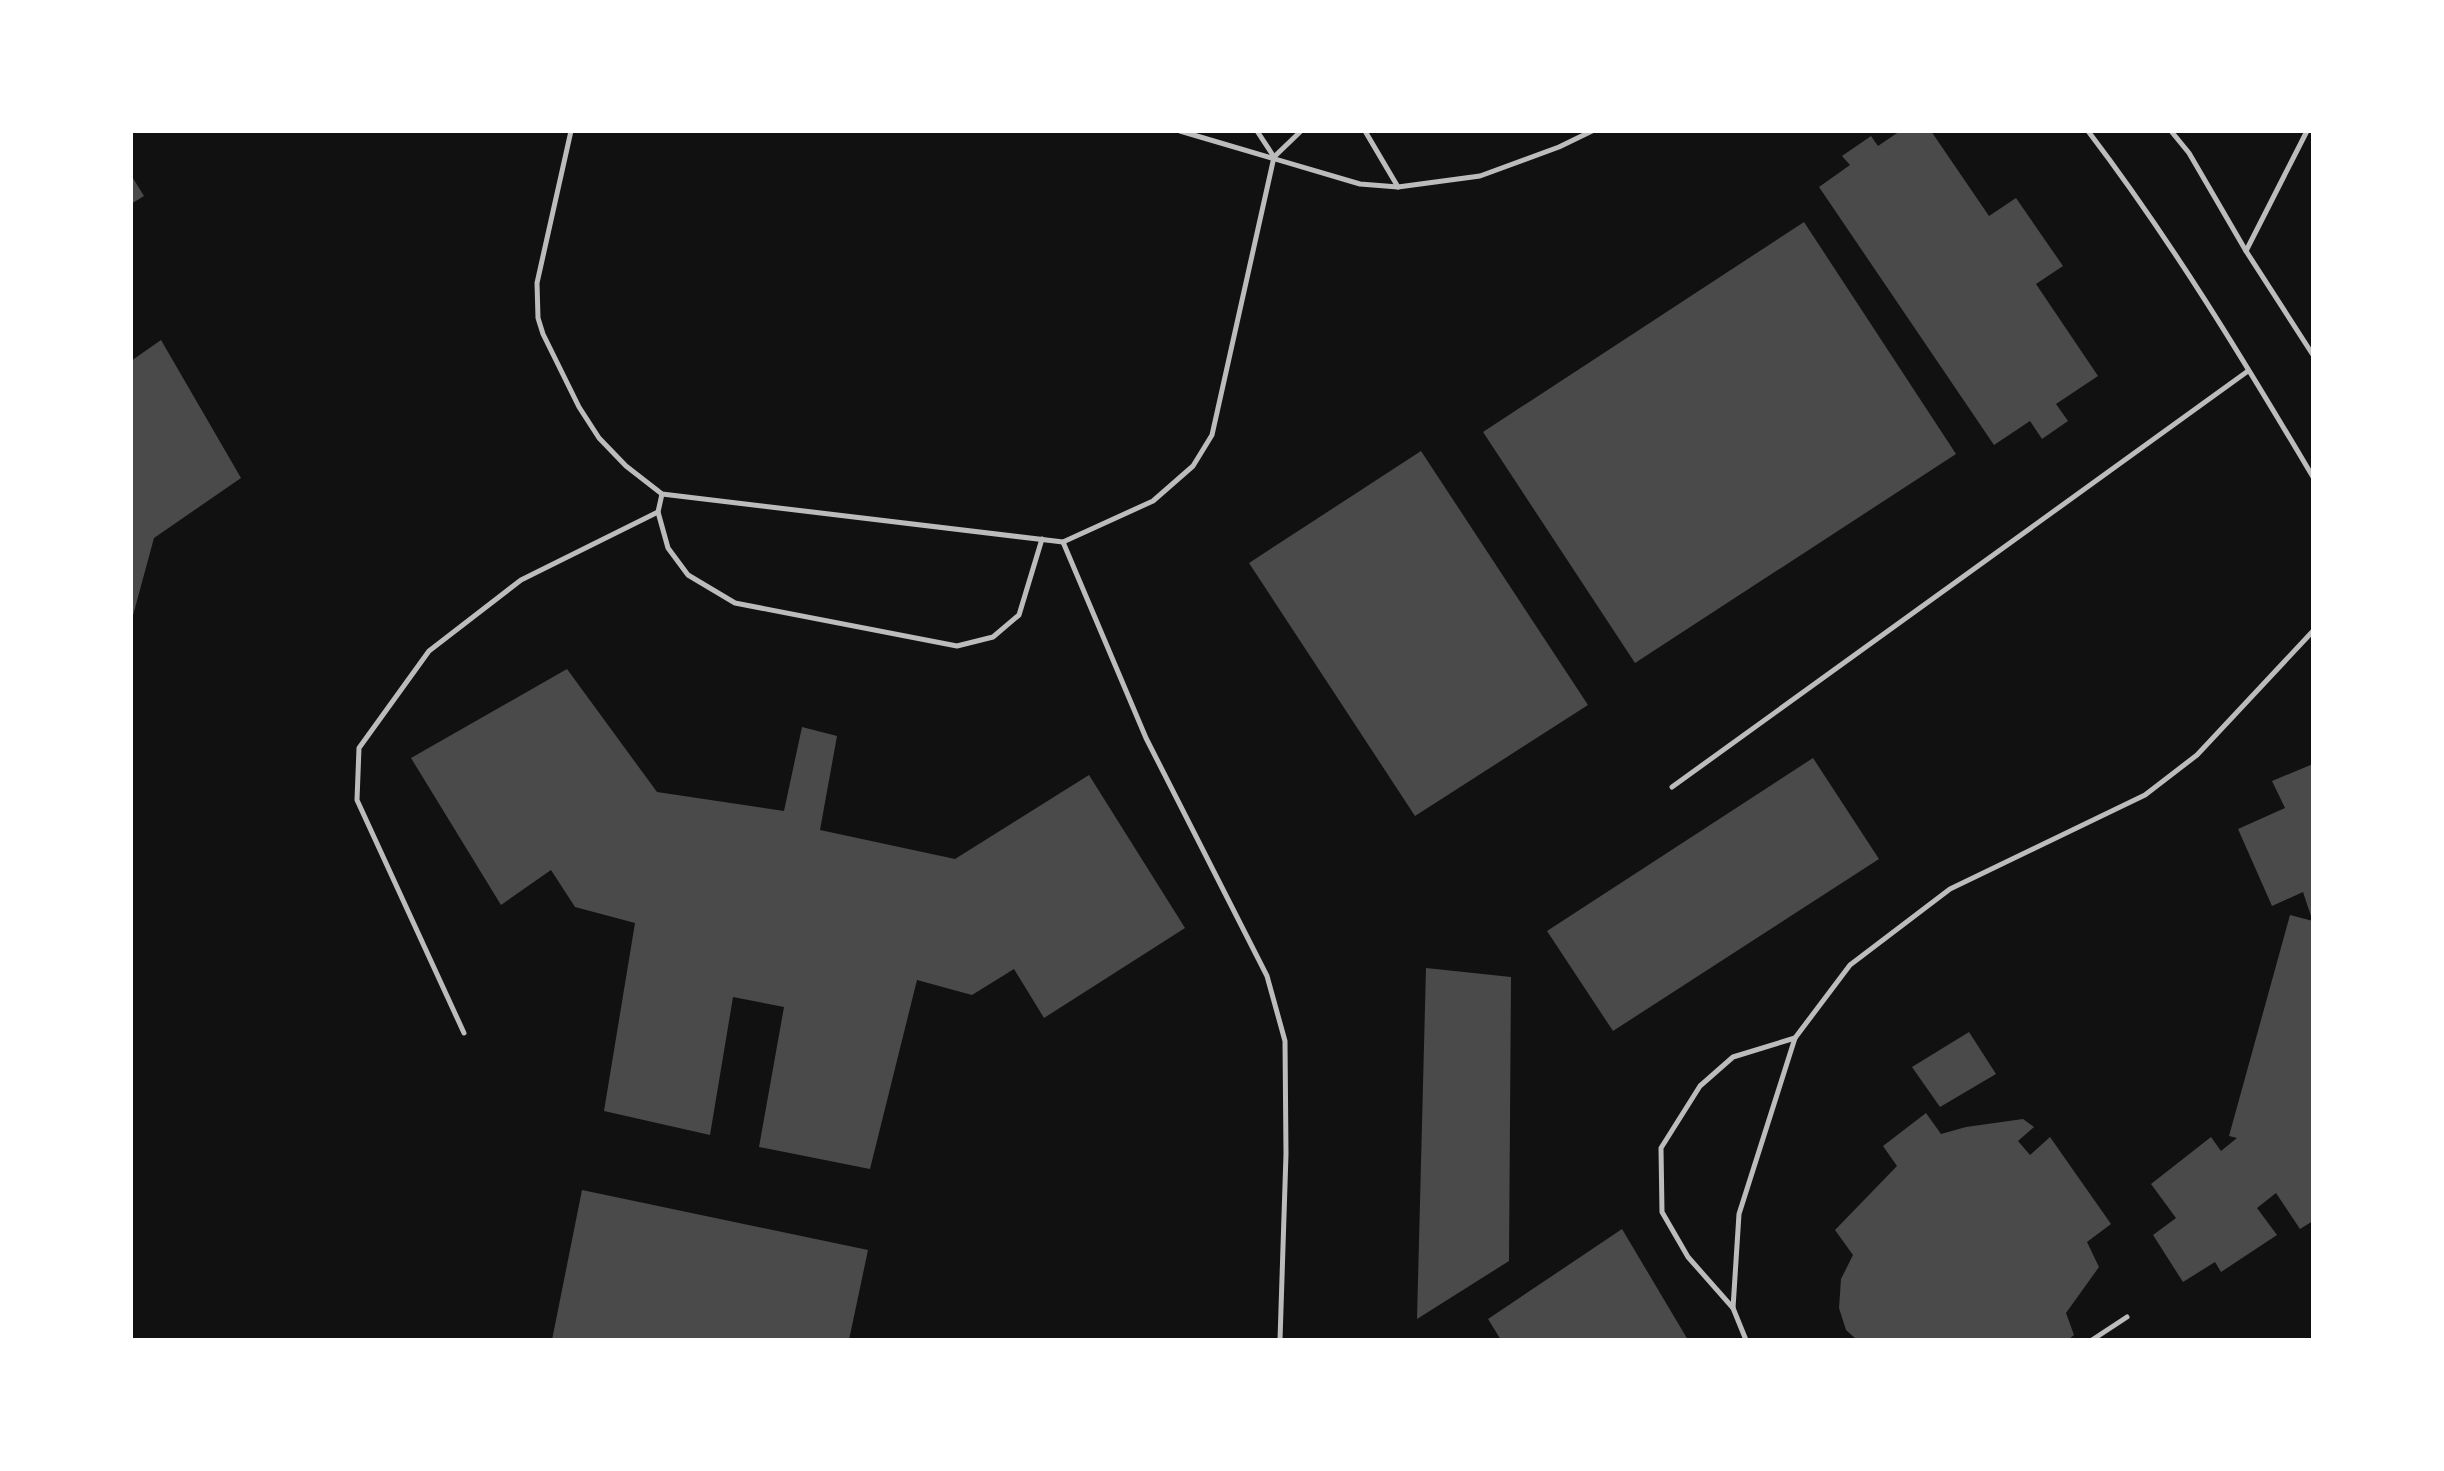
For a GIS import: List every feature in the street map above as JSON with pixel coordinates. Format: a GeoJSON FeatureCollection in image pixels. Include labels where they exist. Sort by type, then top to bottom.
{"type":"FeatureCollection","features":[{"type":"Feature","properties":{"kind":"lane"},"geometry":{"type":"LineString","coordinates":[[571,131],[537,283],[538,318],[543,334],[579,407],[599,438],[626,466],[662,494],[1063,542],[1153,501],[1193,466],[1212,435],[1274,158],[1301,131]]}},
{"type":"Feature","properties":{"kind":"lane"},"geometry":{"type":"LineString","coordinates":[[1180,131],[1360,184],[1398,187],[1480,176],[1559,147],[1592,131]]}},
{"type":"Feature","properties":{"kind":"lane"},"geometry":{"type":"LineString","coordinates":[[1257,131],[1274,158]]}},
{"type":"Feature","properties":{"kind":"lane"},"geometry":{"type":"LineString","coordinates":[[1365,131],[1398,187]]}},
{"type":"Feature","properties":{"kind":"lane"},"geometry":{"type":"LineString","coordinates":[[2088,131],[2135,192],[2313,477]]}},
{"type":"Feature","properties":{"kind":"lane"},"geometry":{"type":"LineString","coordinates":[[2171,131],[2189,153],[2246,251],[2313,355]]}},
{"type":"Feature","properties":{"kind":"lane"},"geometry":{"type":"LineString","coordinates":[[2246,251],[2307,131]]}},
{"type":"Feature","properties":{"kind":"lane"},"geometry":{"type":"LineString","coordinates":[[1672,787],[2248,371]]}},
{"type":"Feature","properties":{"kind":"lane"},"geometry":{"type":"LineString","coordinates":[[662,494],[658,512],[668,548],[688,575],[735,603],[957,646],[993,637],[1019,615],[1042,539]]}},
{"type":"Feature","properties":{"kind":"lane"},"geometry":{"type":"LineString","coordinates":[[464,1033],[357,800],[359,748],[429,651],[521,580],[658,512]]}},
{"type":"Feature","properties":{"kind":"lane"},"geometry":{"type":"LineString","coordinates":[[1063,542],[1146,738],[1266,976],[1281,1028],[1284,1041],[1286,1154],[1280,1340]]}},
{"type":"Feature","properties":{"kind":"lane"},"geometry":{"type":"LineString","coordinates":[[1733,1308],[1739,1214],[1795,1038],[1850,965],[1950,889],[2145,795],[2197,755],[2312,634]]}},
{"type":"Feature","properties":{"kind":"lane"},"geometry":{"type":"LineString","coordinates":[[1746,1340],[1733,1308],[1688,1257],[1662,1212],[1661,1148],[1700,1086],[1733,1057],[1795,1038]]}},
{"type":"Feature","properties":{"kind":"lane"},"geometry":{"type":"LineString","coordinates":[[2092,1340],[2127,1317]]}},
{"type":"Feature","properties":{"kind":"building"},"geometry":{"type":"Polygon","coordinates":[[[1900,131],[1931,131],[1989,216],[2016,198],[2063,266],[2036,284],[2098,376],[2056,404],[2068,421],[2042,439],[2030,421],[1994,445],[1819,187],[1850,165],[1842,156],[1871,136],[1878,146],[1900,131]]]}},
{"type":"Feature","properties":{"kind":"building"},"geometry":{"type":"Polygon","coordinates":[[[131,175],[144,196],[131,204],[131,175]]]}},
{"type":"Feature","properties":{"kind":"building"},"geometry":{"type":"Polygon","coordinates":[[[1804,222],[1956,454],[1635,663],[1483,432],[1804,222]]]}},
{"type":"Feature","properties":{"kind":"building"},"geometry":{"type":"Polygon","coordinates":[[[161,340],[241,478],[154,538],[132,619],[131,361],[161,340]]]}},
{"type":"Feature","properties":{"kind":"building"},"geometry":{"type":"Polygon","coordinates":[[[1421,451],[1588,705],[1415,816],[1249,563],[1421,451]]]}},
{"type":"Feature","properties":{"kind":"building"},"geometry":{"type":"Polygon","coordinates":[[[567,669],[657,792],[784,811],[802,727],[837,736],[820,830],[955,859],[1089,775],[1185,928],[1044,1018],[1014,969],[972,995],[917,980],[870,1169],[759,1147],[784,1007],[733,997],[710,1135],[604,1111],[635,923],[575,907],[551,870],[501,905],[411,758],[567,669]]]}},
{"type":"Feature","properties":{"kind":"building"},"geometry":{"type":"Polygon","coordinates":[[[1813,758],[1879,859],[1613,1031],[1547,931],[1813,758]]]}},
{"type":"Feature","properties":{"kind":"building"},"geometry":{"type":"Polygon","coordinates":[[[2313,764],[2312,919],[2303,892],[2272,906],[2238,829],[2285,808],[2272,781],[2313,764]]]}},
{"type":"Feature","properties":{"kind":"building"},"geometry":{"type":"Polygon","coordinates":[[[2290,915],[2313,921],[2313,1221],[2300,1229],[2276,1193],[2257,1208],[2277,1235],[2221,1272],[2215,1262],[2183,1282],[2153,1235],[2176,1218],[2151,1184],[2211,1137],[2221,1151],[2237,1138],[2229,1136],[2290,915]]]}},
{"type":"Feature","properties":{"kind":"building"},"geometry":{"type":"Polygon","coordinates":[[[1426,968],[1511,977],[1509,1261],[1417,1319],[1426,968]]]}},
{"type":"Feature","properties":{"kind":"building"},"geometry":{"type":"Polygon","coordinates":[[[1969,1032],[1996,1074],[1940,1107],[1912,1067],[1969,1032]]]}},
{"type":"Feature","properties":{"kind":"building"},"geometry":{"type":"Polygon","coordinates":[[[1926,1113],[1941,1134],[1966,1127],[2023,1119],[2034,1127],[2018,1141],[2030,1155],[2050,1137],[2111,1224],[2087,1242],[2099,1267],[2066,1313],[2074,1335],[2068,1340],[1857,1340],[1846,1330],[1839,1308],[1841,1279],[1853,1255],[1835,1230],[1897,1166],[1883,1146],[1926,1113]]]}},
{"type":"Feature","properties":{"kind":"building"},"geometry":{"type":"Polygon","coordinates":[[[582,1190],[868,1250],[849,1340],[552,1340],[582,1190]]]}},
{"type":"Feature","properties":{"kind":"building"},"geometry":{"type":"Polygon","coordinates":[[[1622,1229],[1688,1340],[1501,1340],[1488,1319],[1622,1229]]]}}]}
